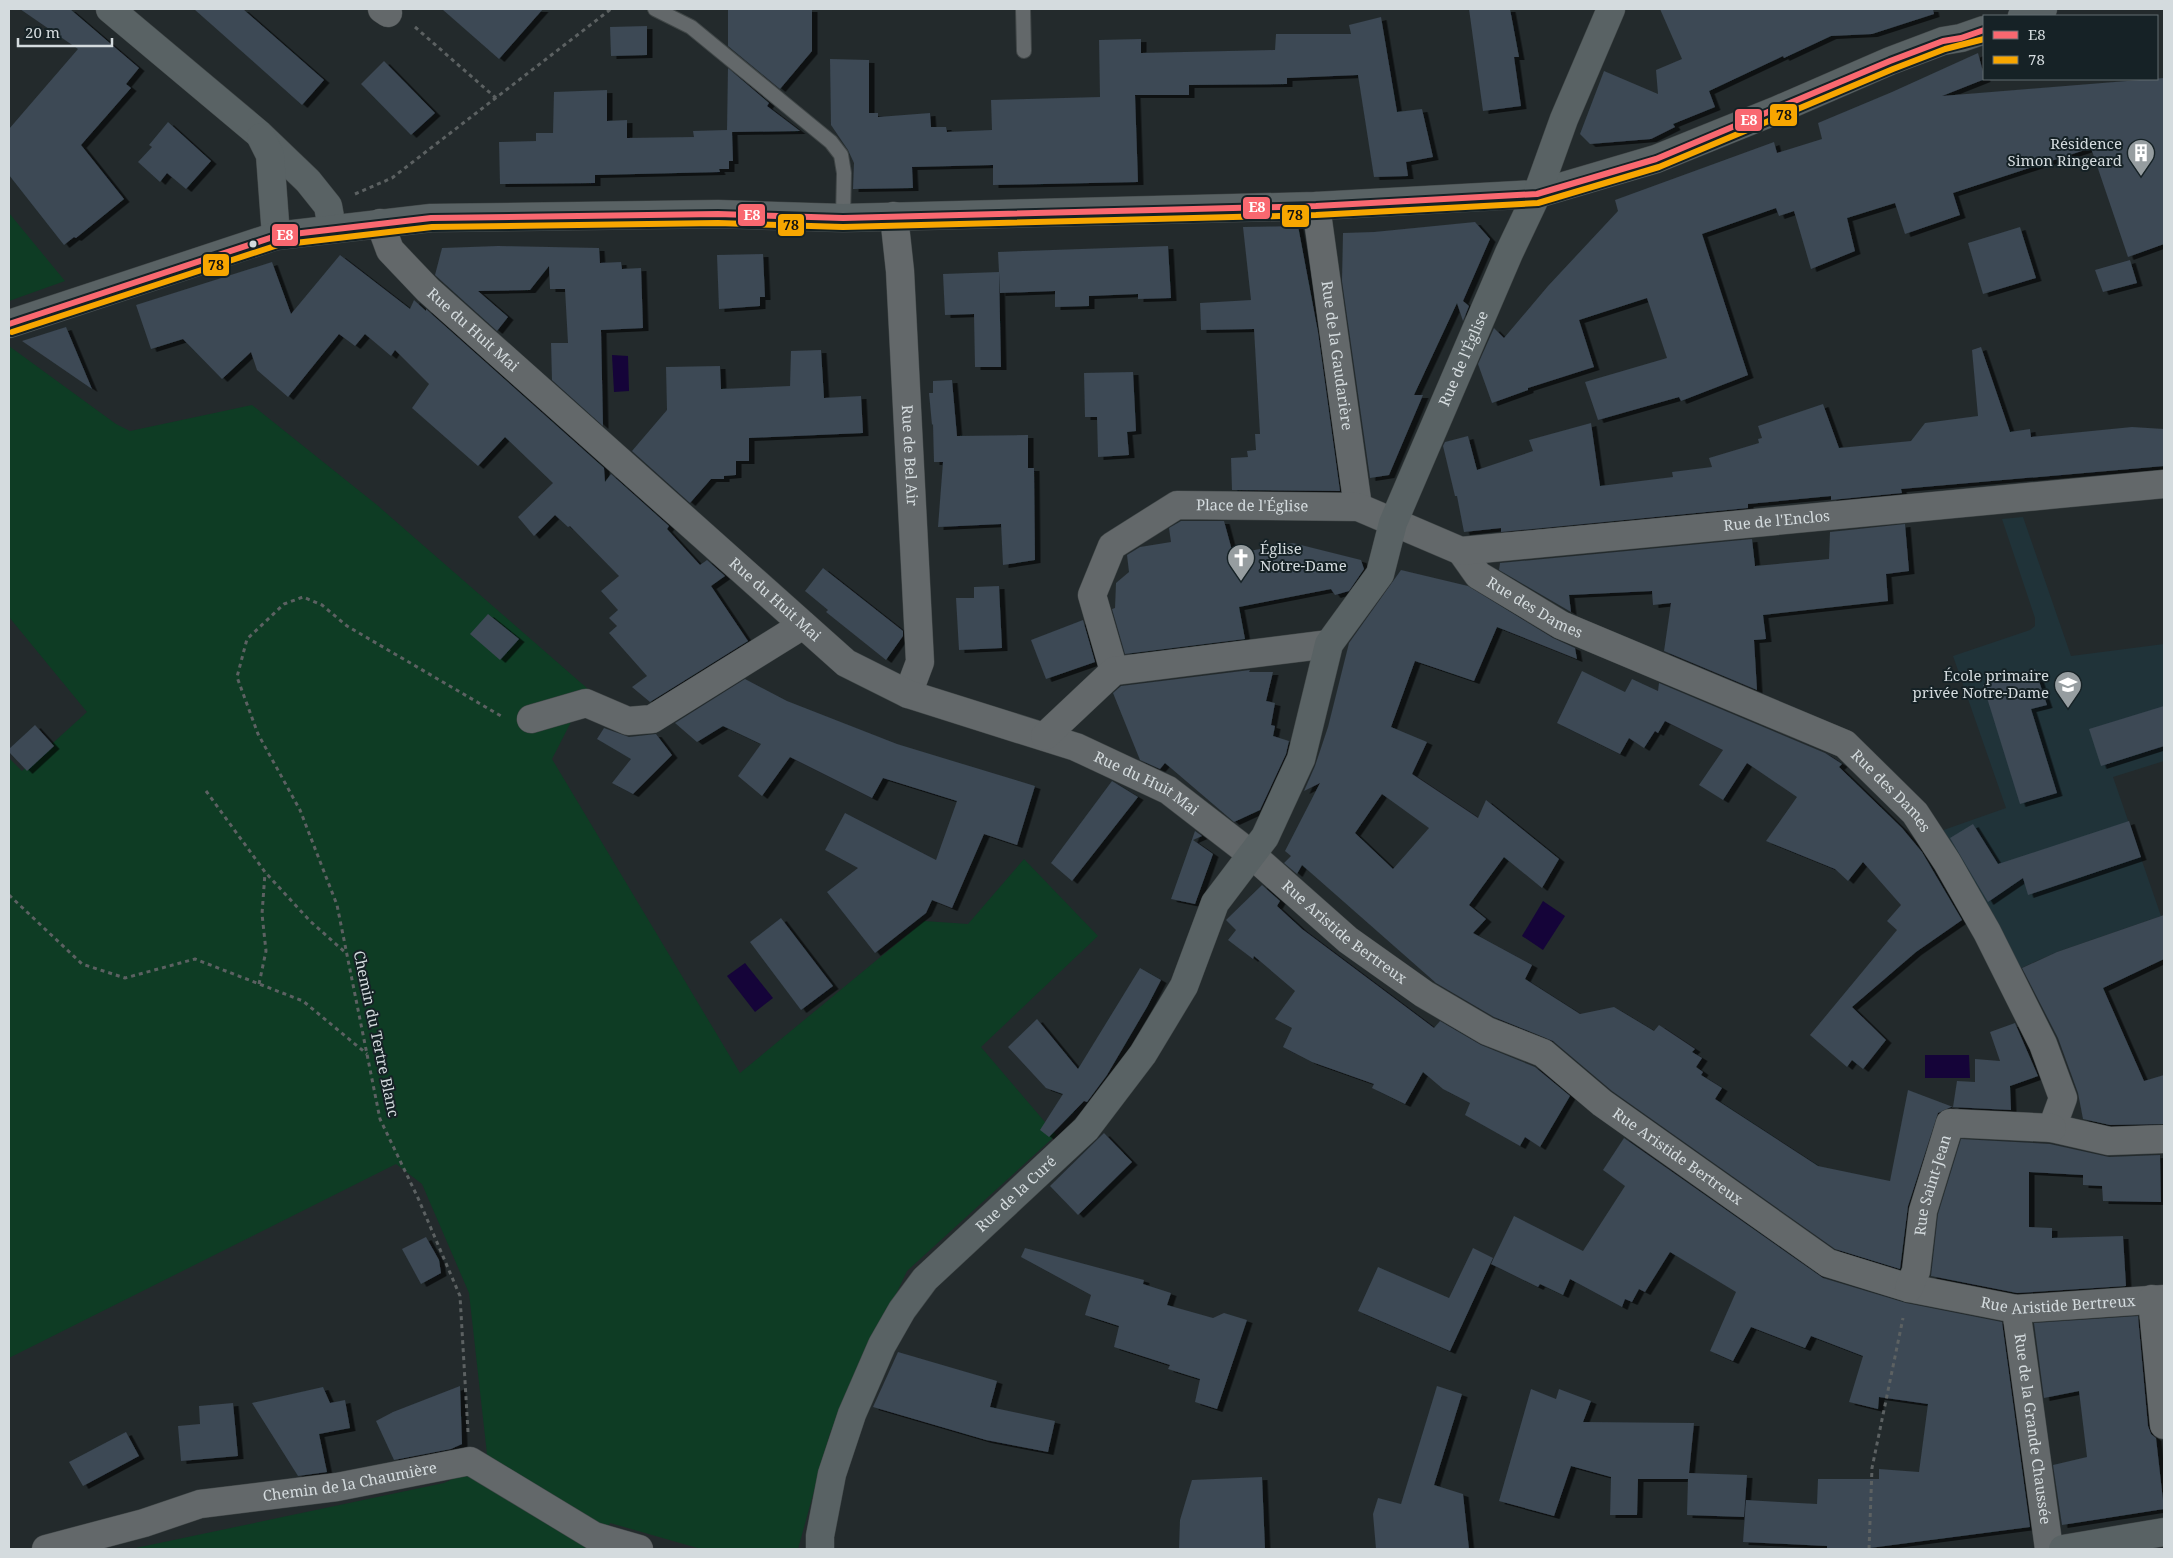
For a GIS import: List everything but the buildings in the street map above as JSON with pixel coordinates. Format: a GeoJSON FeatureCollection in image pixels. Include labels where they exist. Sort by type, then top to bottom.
{"type":"FeatureCollection","features":[{"type":"Feature","properties":{"kind":"main road"},"geometry":{"type":"LineString","coordinates":[[110,9],[259,134],[308,181],[330,217]]}},
{"type":"Feature","properties":{"kind":"main road","name":"Rue de l'Église"},"geometry":{"type":"LineString","coordinates":[[1393,523],[1509,253],[1537,194],[1564,119],[1611,9]]}},
{"type":"Feature","properties":{"kind":"main road"},"geometry":{"type":"LineString","coordinates":[[2025,15],[2043,9]]}},
{"type":"Feature","properties":{"kind":"main road"},"geometry":{"type":"LineString","coordinates":[[9,324],[330,217],[380,223],[431,218],[718,214],[842,218],[1316,206],[1537,194],[1656,159],[1776,111],[1890,61],[1943,41],[1961,38],[1983,30]]}},
{"type":"Feature","properties":{"kind":"main road"},"geometry":{"type":"LineString","coordinates":[[259,134],[270,155],[276,209],[276,236]]}},
{"type":"Feature","properties":{"kind":"main road"},"geometry":{"type":"LineString","coordinates":[[1252,855],[1266,837],[1301,759],[1330,644],[1380,574],[1393,523]]}},
{"type":"Feature","properties":{"kind":"main road","name":"Rue de la Curé"},"geometry":{"type":"LineString","coordinates":[[820,1549],[820,1536],[832,1474],[852,1414],[882,1345],[902,1310],[925,1279],[1092,1122],[1148,1045],[1184,986],[1215,903],[1252,855]]}},
{"type":"Feature","properties":{"kind":"main road"},"geometry":{"type":"LineString","coordinates":[[2063,1549],[2164,1532]]}},
{"type":"Feature","properties":{"kind":"street","name":"Rue de la Gaudarière"},"geometry":{"type":"LineString","coordinates":[[1316,206],[1358,506]]}},
{"type":"Feature","properties":{"kind":"street","name":"Rue de Bel Air"},"geometry":{"type":"LineString","coordinates":[[894,216],[900,270],[920,662],[908,694]]}},
{"type":"Feature","properties":{"kind":"street","name":"Rue du Huit Mai"},"geometry":{"type":"LineString","coordinates":[[380,223],[390,250],[428,290],[846,663],[908,694],[1076,747],[1168,790],[1252,855]]}},
{"type":"Feature","properties":{"kind":"street","name":"Rue de l'Enclos"},"geometry":{"type":"LineString","coordinates":[[1461,551],[2164,484]]}},
{"type":"Feature","properties":{"kind":"street","name":"Place de l'Église"},"geometry":{"type":"LineString","coordinates":[[1114,671],[1092,595],[1112,546],[1178,505],[1358,506],[1393,523]]}},
{"type":"Feature","properties":{"kind":"street"},"geometry":{"type":"LineString","coordinates":[[1393,523],[1416,530],[1461,551]]}},
{"type":"Feature","properties":{"kind":"street","name":"Rue des Dames"},"geometry":{"type":"LineString","coordinates":[[1461,551],[1478,575],[1562,625],[1845,744],[1915,813],[1987,932],[2043,1044],[2063,1098],[2052,1128]]}},
{"type":"Feature","properties":{"kind":"street"},"geometry":{"type":"LineString","coordinates":[[531,719],[586,703],[628,721],[652,719],[803,625]]}},
{"type":"Feature","properties":{"kind":"street"},"geometry":{"type":"LineString","coordinates":[[1045,736],[1114,671],[1330,644]]}},
{"type":"Feature","properties":{"kind":"street","name":"Rue Aristide Bertreux"},"geometry":{"type":"LineString","coordinates":[[1252,855],[1348,940],[1417,989],[1487,1031],[1543,1053],[1602,1103],[1828,1263],[1910,1288],[2016,1309],[2158,1299]]}},
{"type":"Feature","properties":{"kind":"street","name":"Rue Saint-Jean"},"geometry":{"type":"LineString","coordinates":[[1910,1288],[1916,1271],[1924,1211],[1950,1124],[2052,1128]]}},
{"type":"Feature","properties":{"kind":"street"},"geometry":{"type":"LineString","coordinates":[[2052,1128],[2109,1141],[2164,1139]]}},
{"type":"Feature","properties":{"kind":"street"},"geometry":{"type":"LineString","coordinates":[[2158,1299],[2164,1425]]}},
{"type":"Feature","properties":{"kind":"street","name":"Rue de la Grande Chaussée"},"geometry":{"type":"LineString","coordinates":[[2016,1309],[2049,1549]]}},
{"type":"Feature","properties":{"kind":"street"},"geometry":{"type":"LineString","coordinates":[[470,1461],[594,1536],[639,1549]]}},
{"type":"Feature","properties":{"kind":"street","name":"Chemin de la Chaumière"},"geometry":{"type":"LineString","coordinates":[[46,1549],[144,1523],[200,1504],[337,1487],[470,1461]]}},
{"type":"Feature","properties":{"kind":"lane"},"geometry":{"type":"LineString","coordinates":[[654,9],[691,27],[830,142],[842,156],[844,173],[842,218]]}},
{"type":"Feature","properties":{"kind":"lane"},"geometry":{"type":"LineString","coordinates":[[1023,9],[1024,51]]}},
{"type":"Feature","properties":{"kind":"path"},"geometry":{"type":"LineString","coordinates":[[330,217],[392,178],[611,9]]}},
{"type":"Feature","properties":{"kind":"path"},"geometry":{"type":"LineString","coordinates":[[385,11],[414,26],[496,98]]}},
{"type":"Feature","properties":{"kind":"path","name":"Chemin du Tertre Blanc"},"geometry":{"type":"LineString","coordinates":[[470,1461],[460,1296],[418,1198],[380,1119],[337,905],[300,810],[258,734],[237,677],[247,639],[284,604],[303,597],[322,604],[347,626],[505,718],[531,719]]}},
{"type":"Feature","properties":{"kind":"path"},"geometry":{"type":"LineString","coordinates":[[206,791],[266,872],[310,921],[348,955]]}},
{"type":"Feature","properties":{"kind":"path"},"geometry":{"type":"LineString","coordinates":[[259,984],[266,951],[262,914],[266,872]]}},
{"type":"Feature","properties":{"kind":"path"},"geometry":{"type":"LineString","coordinates":[[9,895],[82,964],[125,978],[195,959],[302,1001],[367,1054]]}},
{"type":"Feature","properties":{"kind":"path"},"geometry":{"type":"LineString","coordinates":[[1869,1549],[1872,1468],[1910,1288]]}},
{"type":"Feature","properties":{"kind":"shaded area"},"geometry":{"type":"Polygon","coordinates":[[[612,355],[628,356],[629,391],[614,392],[612,355]]]}},
{"type":"Feature","properties":{"kind":"shaded area","name":"École primaire privée Notre-Dame"},"geometry":{"type":"Polygon","coordinates":[[[2023,517],[2071,656],[2164,644],[2164,761],[2113,777],[2161,916],[2057,952],[2021,968],[1989,912],[1938,832],[2006,808],[1953,656],[2030,630],[2035,626],[2035,618],[2002,519],[2023,517]]]}},
{"type":"Feature","properties":{"kind":"shaded area"},"geometry":{"type":"Polygon","coordinates":[[[1543,901],[1565,916],[1543,950],[1522,936],[1543,901]]]}},
{"type":"Feature","properties":{"kind":"shaded area"},"geometry":{"type":"Polygon","coordinates":[[[745,963],[773,998],[755,1012],[727,976],[745,963]]]}},
{"type":"Feature","properties":{"kind":"shaded area"},"geometry":{"type":"Polygon","coordinates":[[[1925,1055],[1969,1055],[1970,1078],[1925,1078],[1925,1055]]]}},
{"type":"Feature","properties":{"kind":"green space"},"geometry":{"type":"Polygon","coordinates":[[[9,213],[65,281],[9,301],[9,213]]]}},
{"type":"Feature","properties":{"kind":"green space"},"geometry":{"type":"Polygon","coordinates":[[[9,346],[116,424],[130,431],[252,405],[377,505],[588,689],[552,759],[740,1073],[924,921],[968,924],[1024,859],[1098,936],[981,1047],[1056,1135],[907,1271],[830,1433],[798,1549],[701,1549],[610,1523],[601,1549],[131,1549],[444,1483],[488,1463],[469,1293],[422,1184],[396,1164],[9,1358],[9,758],[22,771],[87,712],[9,617],[9,346]]]}},
{"type":"Feature","properties":{"kind":"transit line","name":"E8"},"geometry":{"type":"LineString","coordinates":[[9,324],[276,236],[431,218],[718,214],[843,218],[1316,206],[1537,194],[1656,159],[1890,61],[1943,41],[1961,38],[1983,30]]}},
{"type":"Feature","properties":{"kind":"transit line","name":"78"},"geometry":{"type":"LineString","coordinates":[[12,332],[278,245],[432,227],[718,223],[843,227],[1316,215],[1538,203],[1659,167],[1893,69],[1945,49],[1983,39]]}},
{"type":"Feature","properties":{"kind":"place","name":"Résidence Simon Ringeard"},"geometry":{"type":"Point","coordinates":[2141,177]}},
{"type":"Feature","properties":{"kind":"place","name":"Église Notre-Dame"},"geometry":{"type":"Point","coordinates":[1241,582]}},
{"type":"Feature","properties":{"kind":"place","name":"École primaire privée Notre-Dame"},"geometry":{"type":"Point","coordinates":[2068,709]}}]}
